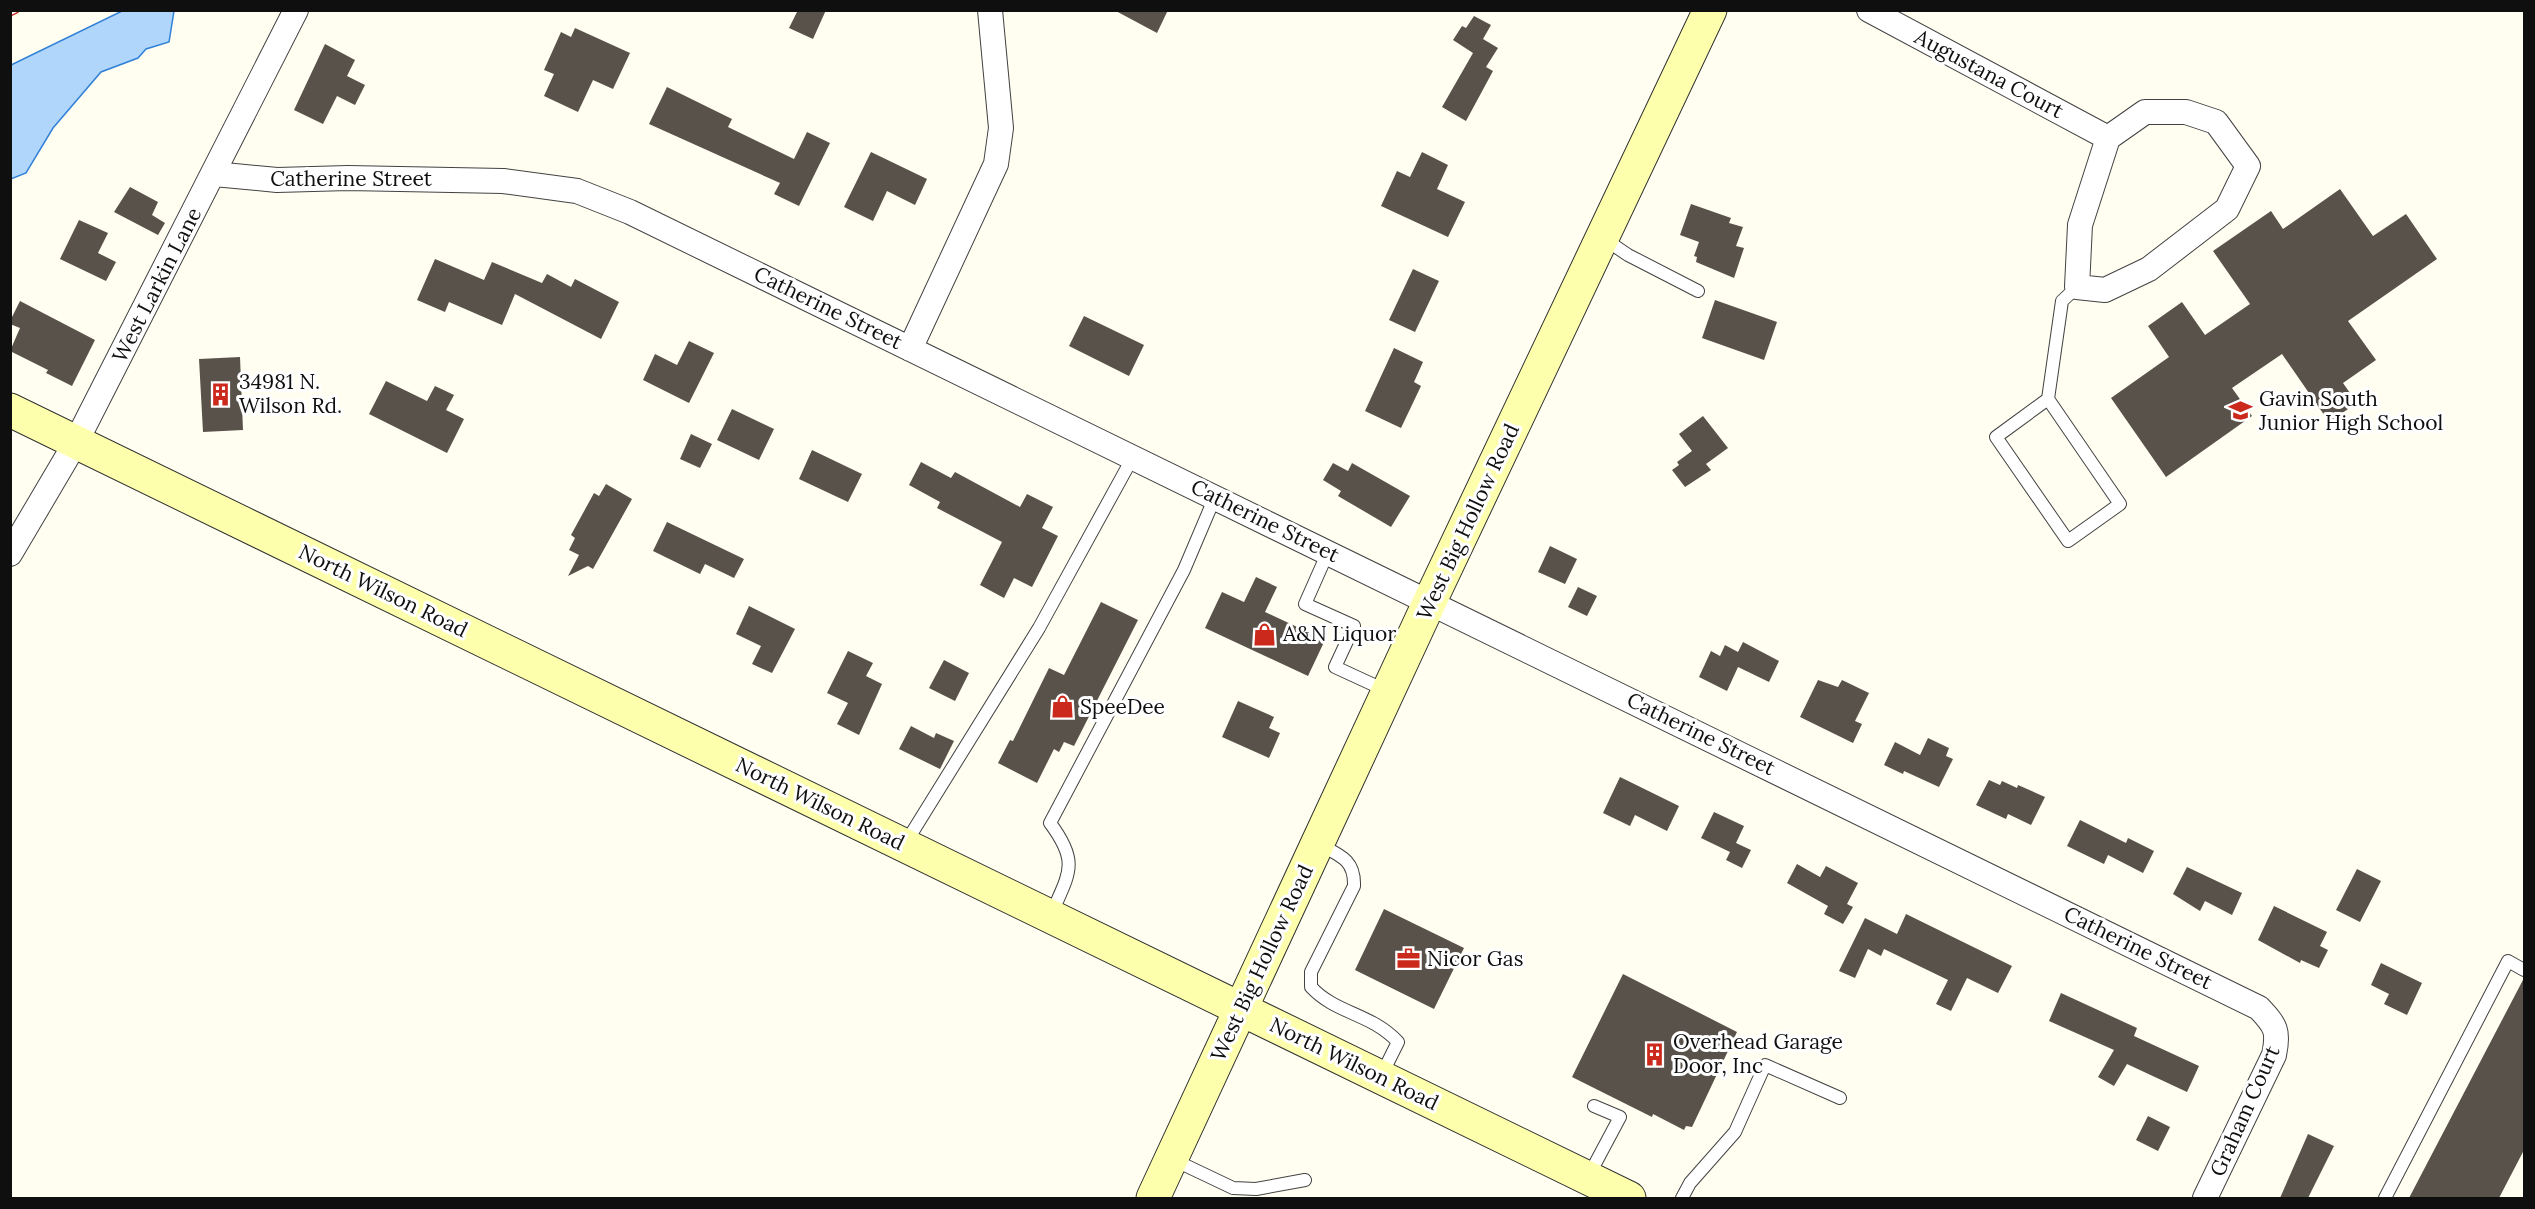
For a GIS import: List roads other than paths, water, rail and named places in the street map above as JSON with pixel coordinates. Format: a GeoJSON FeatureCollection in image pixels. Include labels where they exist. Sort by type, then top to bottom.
{"type":"FeatureCollection","features":[{"type":"Feature","properties":{"kind":"street","name":"West Larkin Lane"},"geometry":{"type":"LineString","coordinates":[[10,554],[76,442],[296,10]]}},
{"type":"Feature","properties":{"kind":"street"},"geometry":{"type":"LineString","coordinates":[[910,349],[996,164],[1001,128],[990,10]]}},
{"type":"Feature","properties":{"kind":"street","name":"West Big Hollow Road"},"geometry":{"type":"LineString","coordinates":[[1153,1198],[1430,601],[1710,10]]}},
{"type":"Feature","properties":{"kind":"street","name":"Augustana Court"},"geometry":{"type":"LineString","coordinates":[[1869,10],[2108,138]]}},
{"type":"Feature","properties":{"kind":"street"},"geometry":{"type":"LineString","coordinates":[[2145,112],[2186,112],[2216,122],[2248,166],[2227,209],[2149,269],[2105,290],[2077,287],[2080,225],[2108,138],[2145,112]]}},
{"type":"Feature","properties":{"kind":"street","name":"Catherine Street"},"geometry":{"type":"LineString","coordinates":[[214,174],[277,180],[348,178],[502,181],[577,191],[630,212],[2259,1008],[2272,1022]]}},
{"type":"Feature","properties":{"kind":"street","name":"North Wilson Road"},"geometry":{"type":"LineString","coordinates":[[10,410],[1629,1198]]}},
{"type":"Feature","properties":{"kind":"street","name":"Graham Court"},"geometry":{"type":"LineString","coordinates":[[2205,1198],[2274,1055],[2278,1037],[2272,1022]]}},
{"type":"Feature","properties":{"kind":"lane"},"geometry":{"type":"LineString","coordinates":[[1602,237],[1628,255],[1698,291]]}},
{"type":"Feature","properties":{"kind":"lane"},"geometry":{"type":"LineString","coordinates":[[2048,399],[1996,437],[2068,541],[2120,504],[2048,399],[2062,301],[2077,287]]}},
{"type":"Feature","properties":{"kind":"lane"},"geometry":{"type":"LineString","coordinates":[[904,845],[1039,628],[1134,458]]}},
{"type":"Feature","properties":{"kind":"lane"},"geometry":{"type":"LineString","coordinates":[[1051,916],[1069,873],[1070,857],[1065,842],[1050,823],[1184,570],[1215,497]]}},
{"type":"Feature","properties":{"kind":"lane"},"geometry":{"type":"LineString","coordinates":[[1328,552],[1305,604],[1354,626],[1335,667],[1388,691]]}},
{"type":"Feature","properties":{"kind":"lane"},"geometry":{"type":"LineString","coordinates":[[1318,844],[1346,859],[1354,872],[1354,886],[1311,972],[1311,987],[1322,999],[1384,1027],[1398,1042],[1381,1077]]}},
{"type":"Feature","properties":{"kind":"lane"},"geometry":{"type":"LineString","coordinates":[[2385,1198],[2508,961],[2524,970]]}},
{"type":"Feature","properties":{"kind":"lane"},"geometry":{"type":"LineString","coordinates":[[1682,1198],[1690,1183],[1735,1132],[1765,1065],[1840,1098]]}},
{"type":"Feature","properties":{"kind":"lane"},"geometry":{"type":"LineString","coordinates":[[1587,1178],[1620,1117],[1594,1106]]}},
{"type":"Feature","properties":{"kind":"lane"},"geometry":{"type":"LineString","coordinates":[[1171,1159],[1233,1188],[1256,1189],[1305,1180]]}},
{"type":"Feature","properties":{"kind":"water"},"geometry":{"type":"Polygon","coordinates":[[[122,11],[174,11],[169,42],[146,49],[138,58],[101,72],[53,128],[26,173],[11,179],[11,65],[122,11]]]}},
{"type":"Feature","properties":{"kind":"railway"},"geometry":{"type":"LineString","coordinates":[[10,13],[16,10]]}},
{"type":"Feature","properties":{"kind":"place","name":"34981 N. Wilson Rd."},"geometry":{"type":"Point","coordinates":[221,394]}},
{"type":"Feature","properties":{"kind":"place","name":"Gavin South Junior High School"},"geometry":{"type":"Point","coordinates":[2241,411]}},
{"type":"Feature","properties":{"kind":"place","name":"A&N Liquor"},"geometry":{"type":"Point","coordinates":[1265,634]}},
{"type":"Feature","properties":{"kind":"place","name":"SpeeDee"},"geometry":{"type":"Point","coordinates":[1062,707]}},
{"type":"Feature","properties":{"kind":"place","name":"Nicor Gas"},"geometry":{"type":"Point","coordinates":[1409,959]}},
{"type":"Feature","properties":{"kind":"place","name":"Overhead Garage Door, Inc"},"geometry":{"type":"Point","coordinates":[1655,1054]}}]}
